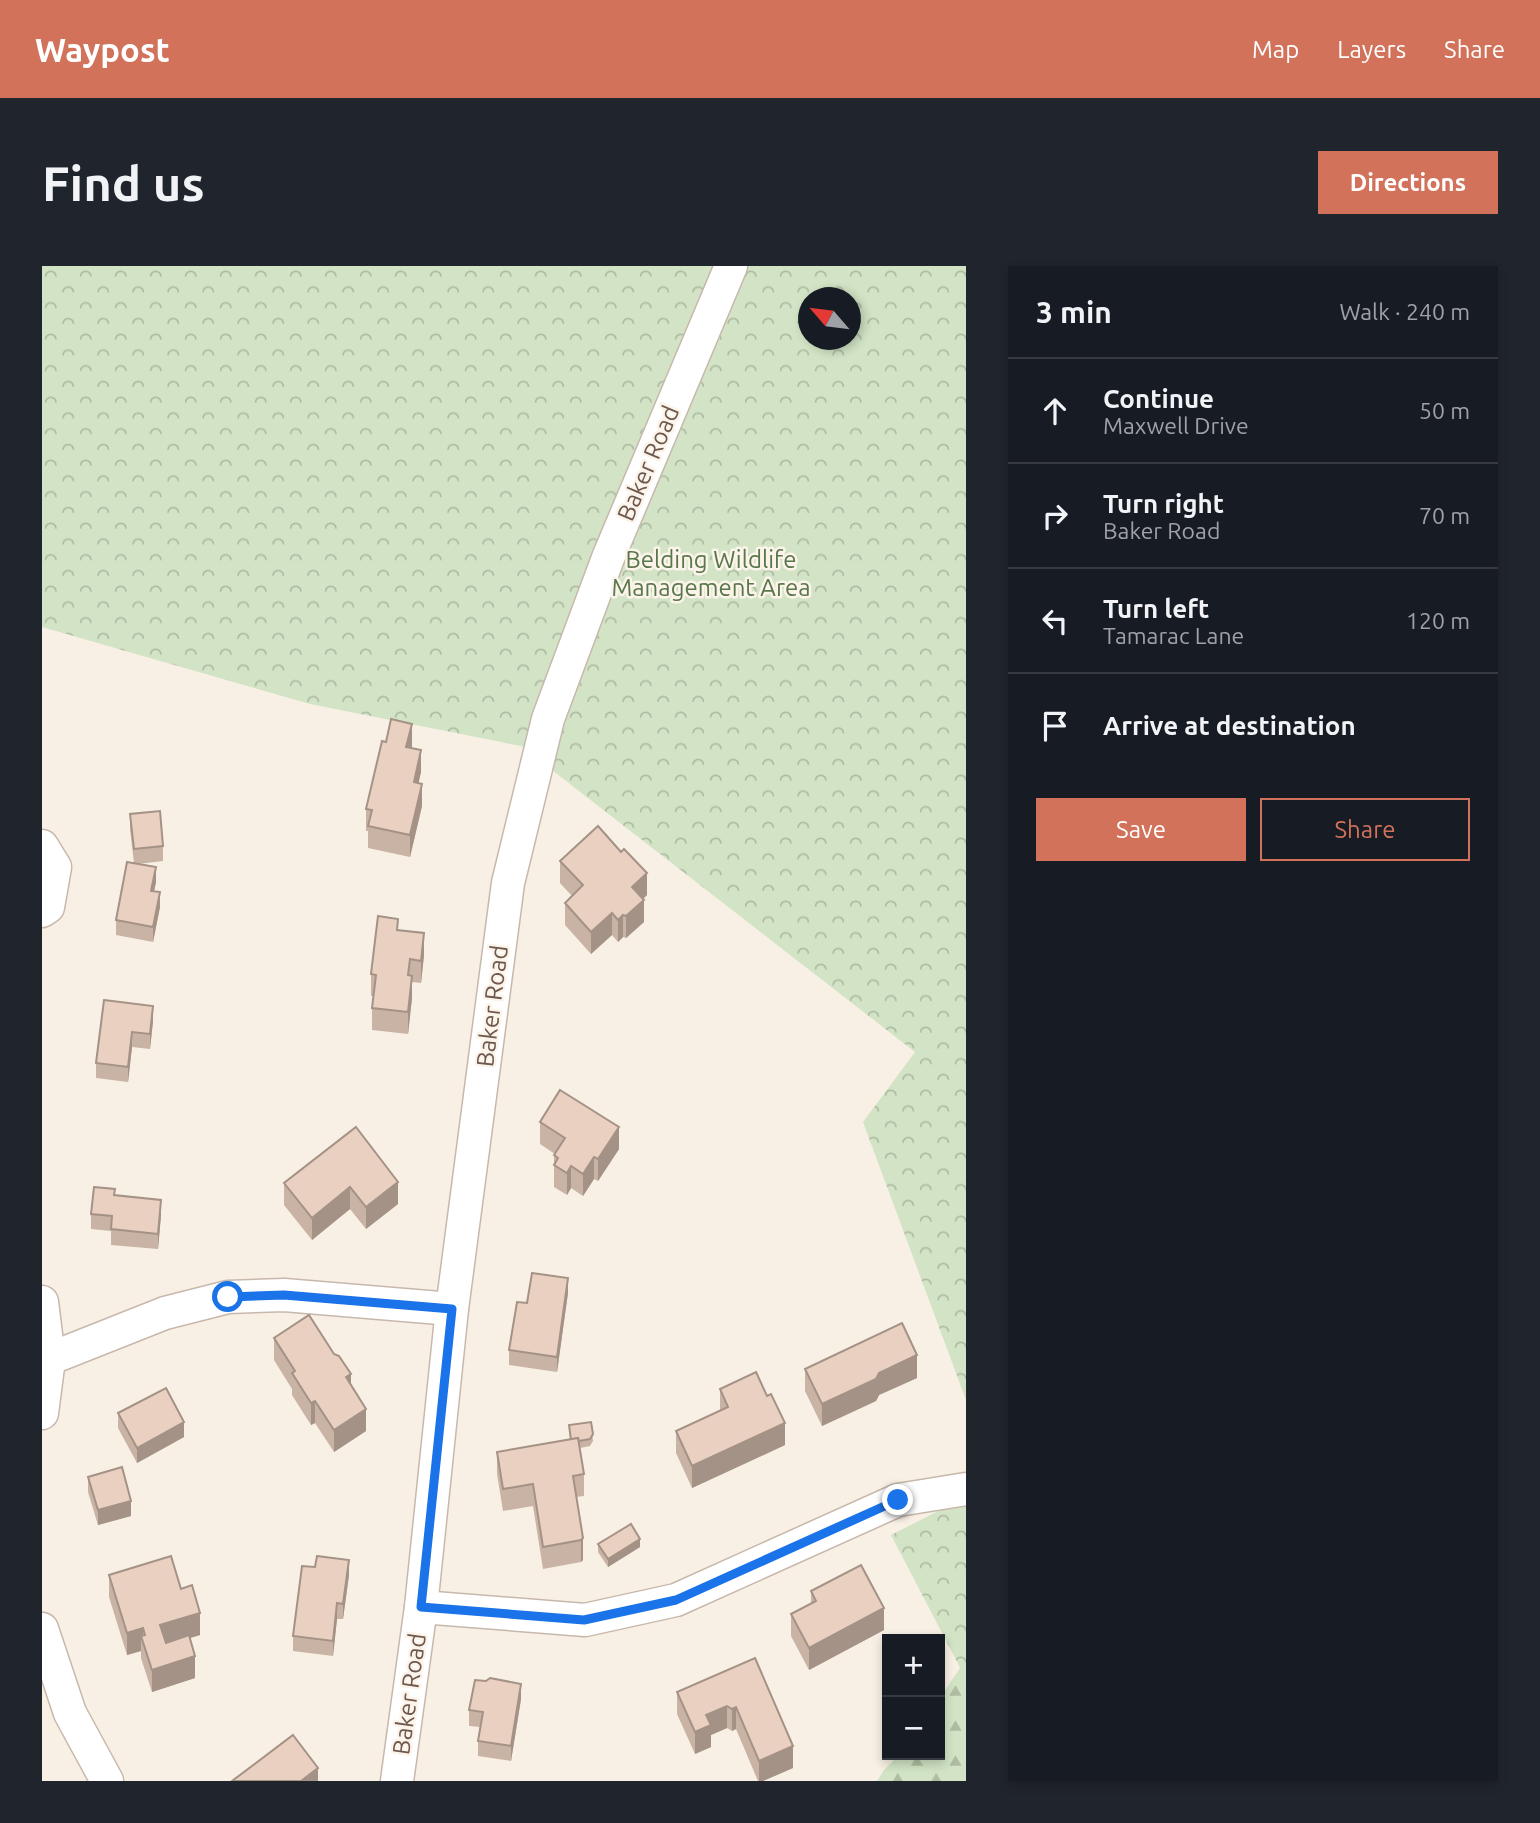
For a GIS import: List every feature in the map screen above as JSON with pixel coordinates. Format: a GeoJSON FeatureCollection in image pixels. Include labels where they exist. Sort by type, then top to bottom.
{"type":"FeatureCollection","features":[{"type":"Feature","properties":{"kind":"street","name":"Baker Road"},"geometry":{"type":"LineString","coordinates":[[397,1781],[421,1607],[452,1309],[508,883],[548,719],[608,558],[731,266]]}},
{"type":"Feature","properties":{"kind":"street"},"geometry":{"type":"LineString","coordinates":[[42,846],[55,867],[48,907],[42,911]]}},
{"type":"Feature","properties":{"kind":"street"},"geometry":{"type":"LineString","coordinates":[[49,1359],[165,1313],[228,1297],[284,1295],[452,1309]]}},
{"type":"Feature","properties":{"kind":"street"},"geometry":{"type":"LineString","coordinates":[[42,1302],[49,1359],[42,1413]]}},
{"type":"Feature","properties":{"kind":"street"},"geometry":{"type":"LineString","coordinates":[[421,1607],[584,1620],[676,1600],[898,1500],[966,1489]]}},
{"type":"Feature","properties":{"kind":"street"},"geometry":{"type":"LineString","coordinates":[[42,1629],[70,1713],[107,1781]]}},
{"type":"Feature","properties":{"kind":"green space","name":"Belding Wildlife Management Area"},"geometry":{"type":"Polygon","coordinates":[[[42,266],[966,266],[966,1400],[863,1122],[915,1052],[521,746],[310,704],[42,627],[42,266]]]}},
{"type":"Feature","properties":{"kind":"green space"},"geometry":{"type":"Polygon","coordinates":[[[966,1497],[966,1679],[945,1634],[943,1634],[891,1535],[966,1497]]]}},
{"type":"Feature","properties":{"kind":"green space"},"geometry":{"type":"Polygon","coordinates":[[[966,1659],[966,1781],[877,1781],[894,1760],[945,1760],[945,1690],[966,1659]]]}},
{"type":"Feature","properties":{"kind":"building"},"geometry":{"type":"Polygon","coordinates":[[[391,719],[412,724],[406,747],[421,750],[414,782],[422,784],[410,835],[368,826],[372,810],[366,809],[382,741],[386,742],[391,719]]]}},
{"type":"Feature","properties":{"kind":"building"},"geometry":{"type":"Polygon","coordinates":[[[160,811],[163,846],[134,849],[130,814],[160,811]]]}},
{"type":"Feature","properties":{"kind":"building"},"geometry":{"type":"Polygon","coordinates":[[[598,826],[621,852],[624,849],[647,873],[632,887],[644,900],[618,920],[612,913],[591,932],[565,903],[583,885],[560,861],[598,826]]]}},
{"type":"Feature","properties":{"kind":"building"},"geometry":{"type":"Polygon","coordinates":[[[127,862],[156,867],[151,891],[160,892],[153,927],[116,920],[127,862]]]}},
{"type":"Feature","properties":{"kind":"building"},"geometry":{"type":"Polygon","coordinates":[[[378,916],[398,919],[397,930],[424,933],[421,961],[410,959],[408,975],[412,976],[408,1012],[372,1008],[376,975],[371,974],[378,916]]]}},
{"type":"Feature","properties":{"kind":"building"},"geometry":{"type":"Polygon","coordinates":[[[104,1000],[153,1006],[150,1034],[132,1032],[128,1067],[96,1063],[104,1000]]]}},
{"type":"Feature","properties":{"kind":"building"},"geometry":{"type":"Polygon","coordinates":[[[560,1090],[619,1127],[598,1159],[594,1157],[583,1174],[571,1166],[567,1173],[554,1165],[558,1158],[554,1155],[565,1138],[540,1122],[560,1090]]]}},
{"type":"Feature","properties":{"kind":"building"},"geometry":{"type":"Polygon","coordinates":[[[356,1127],[398,1182],[366,1207],[350,1187],[312,1218],[284,1183],[356,1127]]]}},
{"type":"Feature","properties":{"kind":"building"},"geometry":{"type":"Polygon","coordinates":[[[94,1187],[115,1189],[114,1195],[161,1200],[158,1234],[111,1229],[112,1216],[91,1214],[94,1187]]]}},
{"type":"Feature","properties":{"kind":"building"},"geometry":{"type":"Polygon","coordinates":[[[532,1273],[568,1278],[557,1357],[509,1350],[517,1302],[527,1303],[532,1273]]]}},
{"type":"Feature","properties":{"kind":"building"},"geometry":{"type":"Polygon","coordinates":[[[309,1315],[334,1354],[339,1356],[351,1374],[346,1377],[366,1409],[334,1430],[315,1401],[311,1403],[274,1338],[309,1315]]]}},
{"type":"Feature","properties":{"kind":"building"},"geometry":{"type":"Polygon","coordinates":[[[902,1323],[917,1355],[879,1373],[876,1379],[822,1404],[805,1369],[902,1323]]]}},
{"type":"Feature","properties":{"kind":"building"},"geometry":{"type":"Polygon","coordinates":[[[756,1372],[767,1396],[771,1394],[785,1423],[692,1466],[676,1431],[728,1407],[720,1389],[756,1372]]]}},
{"type":"Feature","properties":{"kind":"building"},"geometry":{"type":"Polygon","coordinates":[[[166,1388],[184,1422],[137,1448],[118,1413],[166,1388]]]}},
{"type":"Feature","properties":{"kind":"building"},"geometry":{"type":"Polygon","coordinates":[[[591,1422],[593,1434],[590,1439],[571,1440],[569,1425],[591,1422]]]}},
{"type":"Feature","properties":{"kind":"building"},"geometry":{"type":"Polygon","coordinates":[[[578,1438],[584,1474],[573,1476],[583,1538],[543,1547],[533,1484],[503,1489],[497,1452],[578,1438]]]}},
{"type":"Feature","properties":{"kind":"building"},"geometry":{"type":"Polygon","coordinates":[[[122,1467],[131,1501],[98,1510],[88,1477],[122,1467]]]}},
{"type":"Feature","properties":{"kind":"building"},"geometry":{"type":"Polygon","coordinates":[[[631,1524],[640,1539],[608,1559],[598,1544],[631,1524]]]}},
{"type":"Feature","properties":{"kind":"building"},"geometry":{"type":"Polygon","coordinates":[[[171,1556],[181,1589],[192,1585],[200,1613],[160,1625],[166,1643],[189,1635],[195,1656],[152,1670],[141,1636],[145,1635],[143,1628],[127,1633],[109,1575],[171,1556]]]}},
{"type":"Feature","properties":{"kind":"building"},"geometry":{"type":"Polygon","coordinates":[[[317,1556],[349,1560],[343,1604],[337,1603],[333,1641],[293,1636],[302,1566],[315,1567],[317,1556]]]}},
{"type":"Feature","properties":{"kind":"building"},"geometry":{"type":"Polygon","coordinates":[[[861,1565],[884,1608],[809,1648],[791,1614],[816,1601],[811,1591],[861,1565]]]}},
{"type":"Feature","properties":{"kind":"building"},"geometry":{"type":"Polygon","coordinates":[[[755,1658],[793,1746],[759,1761],[736,1707],[732,1709],[727,1706],[706,1715],[711,1725],[695,1732],[677,1692],[755,1658]]]}},
{"type":"Feature","properties":{"kind":"building"},"geometry":{"type":"Polygon","coordinates":[[[490,1678],[521,1684],[511,1746],[478,1741],[483,1712],[469,1710],[475,1680],[486,1681],[490,1678]]]}},
{"type":"Feature","properties":{"kind":"building"},"geometry":{"type":"Polygon","coordinates":[[[293,1735],[318,1768],[301,1781],[232,1781],[293,1735]]]}},
{"type":"Feature","properties":{"kind":"route"},"geometry":{"type":"LineString","coordinates":[[228,1297],[284,1295],[452,1309],[421,1607],[584,1620],[676,1600],[898,1500]]}}]}
